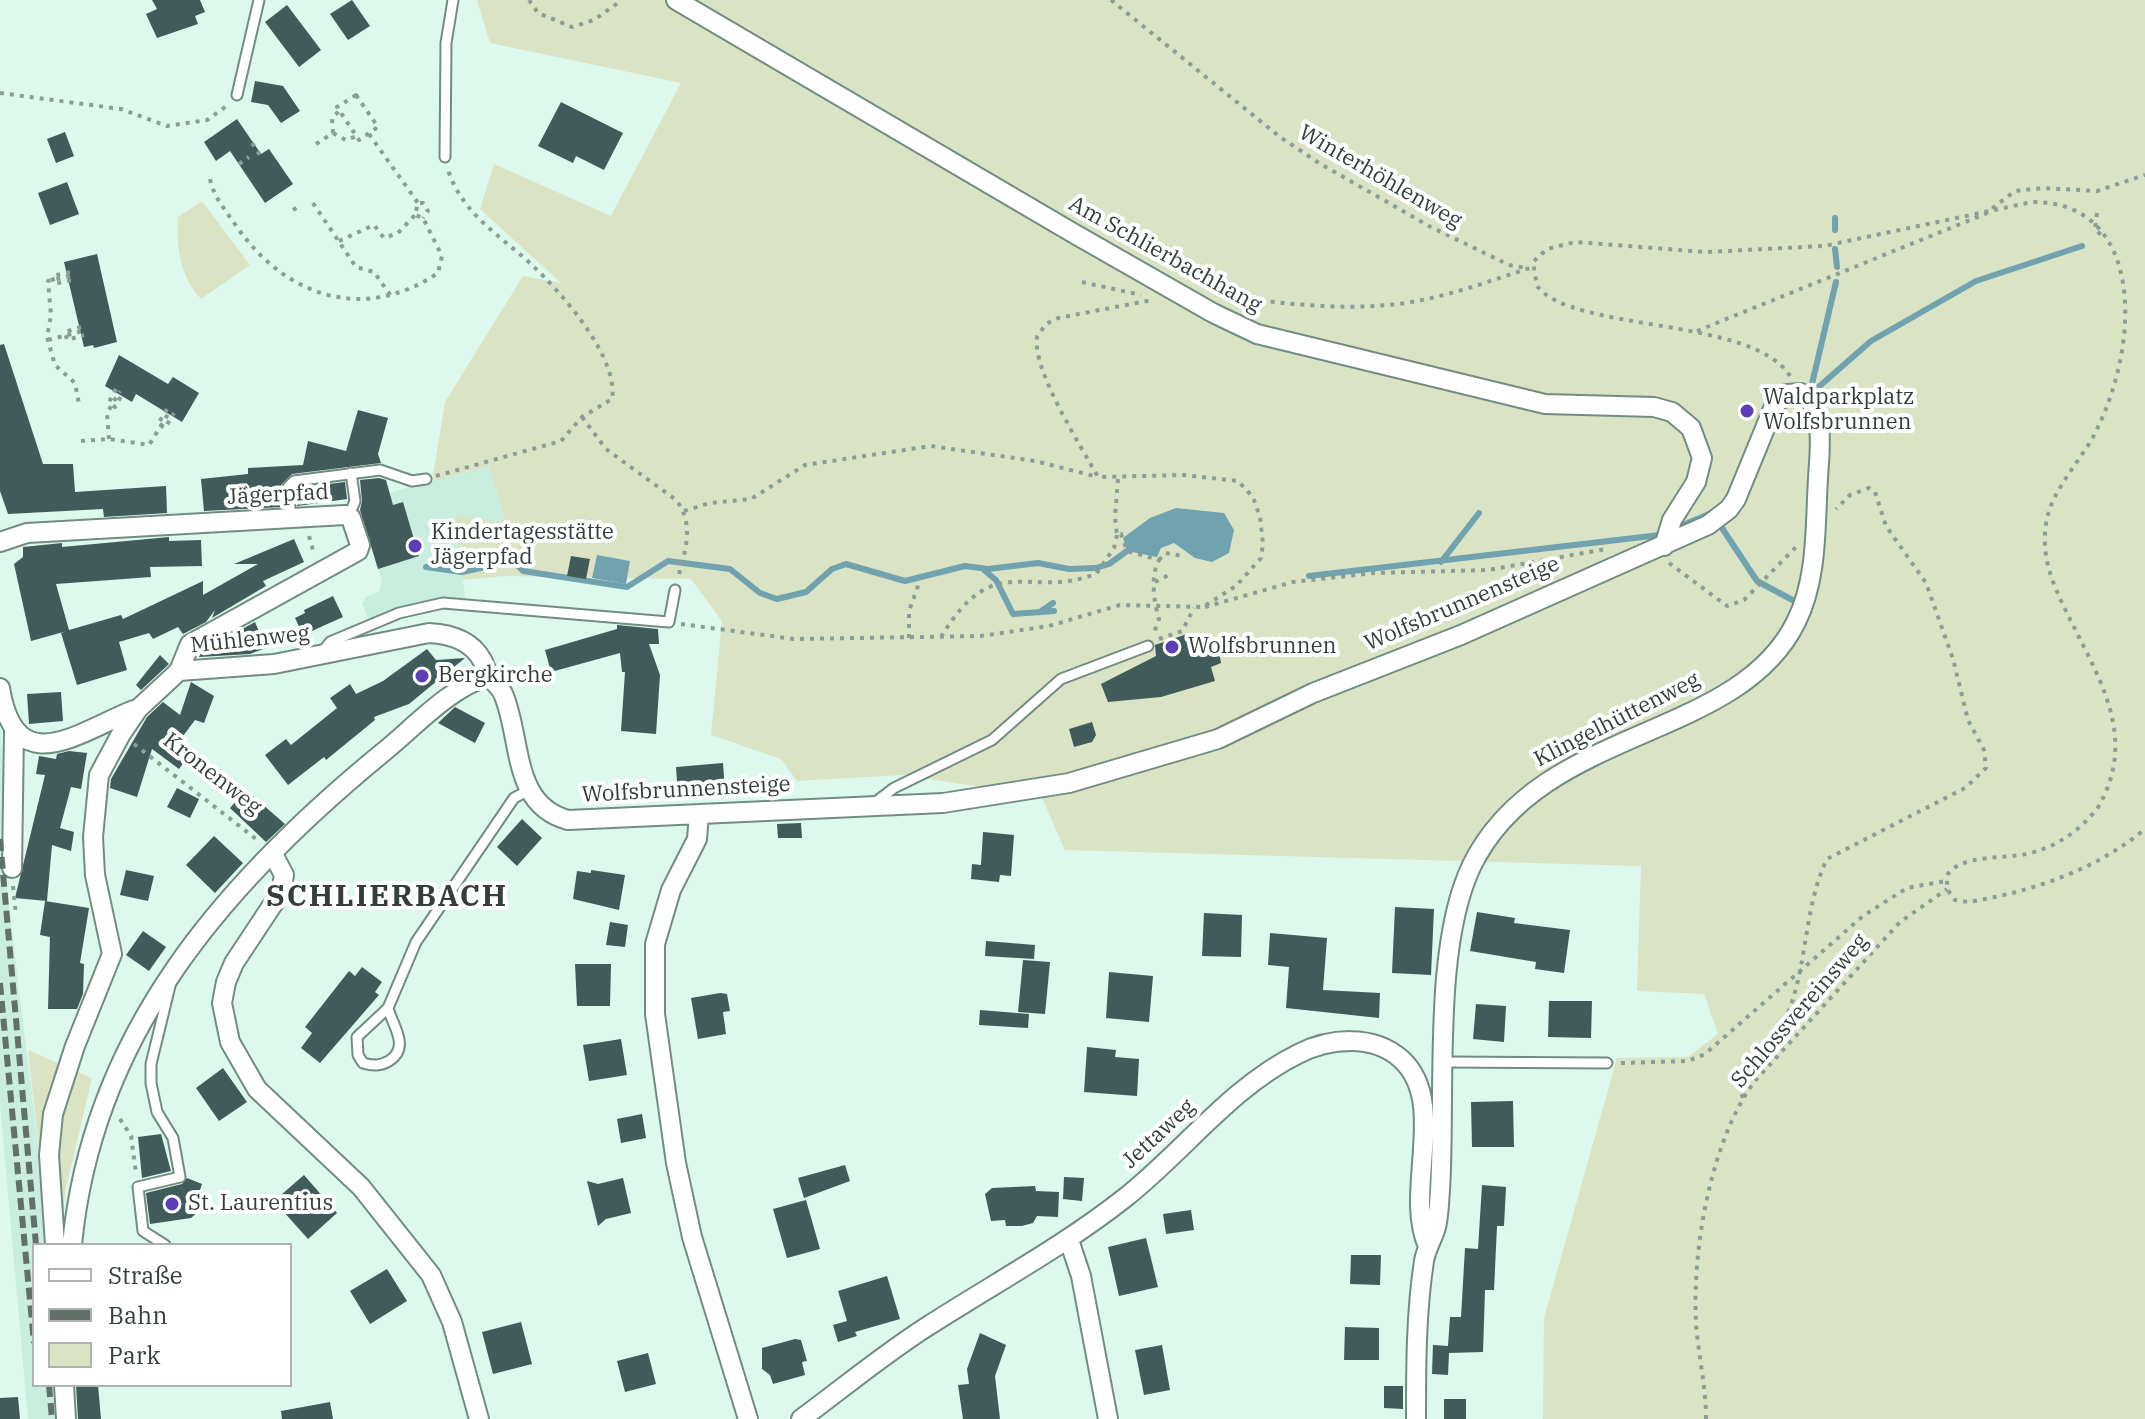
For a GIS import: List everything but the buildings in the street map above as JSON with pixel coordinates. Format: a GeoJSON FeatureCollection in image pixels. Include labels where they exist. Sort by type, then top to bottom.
{"type":"FeatureCollection","features":[{"type":"Feature","properties":{"kind":"street","name":"Am Schlierbachhang"},"geometry":{"type":"LineString","coordinates":[[676,0],[1240,326],[1284,342],[1504,396],[1545,404],[1654,407],[1672,412],[1695,434],[1702,458],[1696,482],[1672,520],[1660,548]]}},
{"type":"Feature","properties":{"kind":"street"},"geometry":{"type":"LineString","coordinates":[[1660,548],[1708,525],[1729,509],[1775,404],[1792,393]]}},
{"type":"Feature","properties":{"kind":"street","name":"Klingelhüttenweg"},"geometry":{"type":"LineString","coordinates":[[1416,1419],[1418,1323],[1428,1246],[1436,1227],[1440,1189],[1448,972],[1457,909],[1471,868],[1491,835],[1521,801],[1554,775],[1711,700],[1770,657],[1786,639],[1801,612],[1811,576],[1818,424],[1811,402],[1801,393],[1792,393]]}},
{"type":"Feature","properties":{"kind":"street","name":"Jägerpfad"},"geometry":{"type":"LineString","coordinates":[[0,542],[27,533],[299,522],[349,516],[360,545],[358,551],[190,644],[179,671]]}},
{"type":"Feature","properties":{"kind":"street","name":"Wolfsbrunnensteige"},"geometry":{"type":"LineString","coordinates":[[529,790],[543,809],[568,820],[943,803],[1022,793],[1205,744],[1313,693],[1660,548]]}},
{"type":"Feature","properties":{"kind":"street","name":"Mühlenweg"},"geometry":{"type":"LineString","coordinates":[[55,1243],[49,1155],[53,1114],[75,1046],[112,954],[95,875],[93,837],[99,775],[134,710],[179,671],[223,670],[322,657],[429,633],[444,634],[470,646],[483,661],[489,676]]}},
{"type":"Feature","properties":{"kind":"street"},"geometry":{"type":"LineString","coordinates":[[72,1243],[81,1182],[104,1099],[126,1046],[166,980],[212,921],[320,805],[418,722],[464,687],[489,676],[505,697],[529,790]]}},
{"type":"Feature","properties":{"kind":"street"},"geometry":{"type":"LineString","coordinates":[[0,688],[14,731],[12,868]]}},
{"type":"Feature","properties":{"kind":"street"},"geometry":{"type":"LineString","coordinates":[[14,731],[30,743],[56,742],[88,733],[134,710]]}},
{"type":"Feature","properties":{"kind":"street"},"geometry":{"type":"LineString","coordinates":[[699,814],[697,839],[671,890],[655,944],[655,1014],[676,1163],[695,1250],[748,1419]]}},
{"type":"Feature","properties":{"kind":"street"},"geometry":{"type":"LineString","coordinates":[[273,854],[284,875],[281,892],[234,963],[226,982],[222,1003],[230,1042],[257,1089],[361,1187],[431,1275],[452,1322],[479,1419]]}},
{"type":"Feature","properties":{"kind":"street","name":"Jettaweg"},"geometry":{"type":"LineString","coordinates":[[801,1419],[926,1327],[1069,1240],[1129,1195],[1258,1080],[1298,1054],[1346,1041],[1388,1050],[1401,1059],[1416,1080],[1423,1107],[1420,1223],[1428,1246]]}},
{"type":"Feature","properties":{"kind":"street"},"geometry":{"type":"LineString","coordinates":[[1069,1240],[1081,1276],[1108,1419]]}},
{"type":"Feature","properties":{"kind":"street"},"geometry":{"type":"LineString","coordinates":[[64,1387],[66,1419]]}},
{"type":"Feature","properties":{"kind":"lane"},"geometry":{"type":"LineString","coordinates":[[234,99],[259,0]]}},
{"type":"Feature","properties":{"kind":"lane"},"geometry":{"type":"LineString","coordinates":[[433,157],[445,156],[446,43],[453,0]]}},
{"type":"Feature","properties":{"kind":"lane"},"geometry":{"type":"LineString","coordinates":[[299,522],[288,487],[291,482],[380,470],[412,481],[426,479]]}},
{"type":"Feature","properties":{"kind":"lane"},"geometry":{"type":"LineString","coordinates":[[349,516],[355,501],[351,473]]}},
{"type":"Feature","properties":{"kind":"lane"},"geometry":{"type":"LineString","coordinates":[[322,657],[326,645],[342,637],[399,613],[443,603],[669,622],[675,590]]}},
{"type":"Feature","properties":{"kind":"lane"},"geometry":{"type":"LineString","coordinates":[[870,806],[894,788],[992,740],[1061,679],[1149,644]]}},
{"type":"Feature","properties":{"kind":"lane"},"geometry":{"type":"LineString","coordinates":[[388,1008],[398,1030],[399,1049],[393,1058],[383,1063],[363,1063],[358,1055],[357,1037],[388,1008],[416,942],[514,798],[529,790]]}},
{"type":"Feature","properties":{"kind":"lane"},"geometry":{"type":"LineString","coordinates":[[162,1243],[143,1231],[137,1199],[138,1187],[180,1177],[173,1138],[157,1112],[151,1083],[151,1064],[170,992],[166,980]]}},
{"type":"Feature","properties":{"kind":"lane"},"geometry":{"type":"LineString","coordinates":[[1444,1062],[1607,1063]]}},
{"type":"Feature","properties":{"kind":"path"},"geometry":{"type":"LineString","coordinates":[[529,0],[538,13],[572,27],[594,20],[622,0]]}},
{"type":"Feature","properties":{"kind":"path","name":"Winterhöhlenweg"},"geometry":{"type":"LineString","coordinates":[[1111,0],[1280,137],[1356,186],[1509,265],[1533,267]]}},
{"type":"Feature","properties":{"kind":"path"},"geometry":{"type":"LineString","coordinates":[[0,93],[121,109],[167,126],[207,120],[234,99]]}},
{"type":"Feature","properties":{"kind":"path"},"geometry":{"type":"LineString","coordinates":[[356,95],[378,127],[359,140],[340,111],[337,107],[356,95]]}},
{"type":"Feature","properties":{"kind":"path"},"geometry":{"type":"LineString","coordinates":[[333,133],[332,118],[340,111]]}},
{"type":"Feature","properties":{"kind":"path"},"geometry":{"type":"LineString","coordinates":[[333,133],[346,140],[357,136]]}},
{"type":"Feature","properties":{"kind":"path"},"geometry":{"type":"LineString","coordinates":[[316,144],[333,133]]}},
{"type":"Feature","properties":{"kind":"path"},"geometry":{"type":"LineString","coordinates":[[368,133],[418,203],[428,211],[423,218]]}},
{"type":"Feature","properties":{"kind":"path"},"geometry":{"type":"LineString","coordinates":[[252,143],[260,155]]}},
{"type":"Feature","properties":{"kind":"path"},"geometry":{"type":"LineString","coordinates":[[426,479],[561,441],[582,417],[612,399],[614,388],[606,360],[556,291],[466,207],[445,156]]}},
{"type":"Feature","properties":{"kind":"path"},"geometry":{"type":"LineString","coordinates":[[239,164],[249,157]]}},
{"type":"Feature","properties":{"kind":"path"},"geometry":{"type":"LineString","coordinates":[[1695,332],[1997,208],[2008,194],[2021,190],[2097,191],[2145,175]]}},
{"type":"Feature","properties":{"kind":"path"},"geometry":{"type":"LineString","coordinates":[[210,179],[213,193],[257,256],[313,289],[339,298],[363,300],[391,296],[414,289],[438,273],[442,256],[423,218],[415,215]]}},
{"type":"Feature","properties":{"kind":"path"},"geometry":{"type":"LineString","coordinates":[[1187,298],[1217,295],[1281,304],[1390,305],[1461,290],[1533,267],[1542,252],[1575,242],[1706,252],[1786,250],[1867,239],[1997,208],[2042,202],[2081,207]]}},
{"type":"Feature","properties":{"kind":"path"},"geometry":{"type":"LineString","coordinates":[[313,203],[356,267],[374,272],[391,296]]}},
{"type":"Feature","properties":{"kind":"path"},"geometry":{"type":"LineString","coordinates":[[339,241],[374,225],[384,238],[398,233],[415,215],[418,203]]}},
{"type":"Feature","properties":{"kind":"path"},"geometry":{"type":"LineString","coordinates":[[293,210],[301,205]]}},
{"type":"Feature","properties":{"kind":"path"},"geometry":{"type":"LineString","coordinates":[[2103,237],[2095,229],[2095,212],[2106,218]]}},
{"type":"Feature","properties":{"kind":"path"},"geometry":{"type":"LineString","coordinates":[[1533,267],[1539,290],[1558,303],[1695,332],[1777,362],[1790,375],[1792,393]]}},
{"type":"Feature","properties":{"kind":"path"},"geometry":{"type":"LineString","coordinates":[[71,276],[52,276],[55,280],[48,281],[51,315],[48,340],[55,365],[75,383],[79,404]]}},
{"type":"Feature","properties":{"kind":"path"},"geometry":{"type":"LineString","coordinates":[[1082,282],[1159,299],[1052,320],[1037,337],[1037,353],[1057,401],[1098,477]]}},
{"type":"Feature","properties":{"kind":"path"},"geometry":{"type":"LineString","coordinates":[[48,340],[67,335],[67,340],[83,331]]}},
{"type":"Feature","properties":{"kind":"path"},"geometry":{"type":"LineString","coordinates":[[2117,705],[2062,603],[2048,568],[2045,536],[2054,499],[2094,435],[2129,359]]}},
{"type":"Feature","properties":{"kind":"path"},"geometry":{"type":"LineString","coordinates":[[109,439],[107,413],[112,404],[115,407],[120,391]]}},
{"type":"Feature","properties":{"kind":"path"},"geometry":{"type":"LineString","coordinates":[[81,441],[109,439],[149,445],[162,425],[165,428],[170,411]]}},
{"type":"Feature","properties":{"kind":"path"},"geometry":{"type":"LineString","coordinates":[[582,417],[606,449],[676,500],[684,511],[687,530],[683,563]]}},
{"type":"Feature","properties":{"kind":"path"},"geometry":{"type":"LineString","coordinates":[[684,511],[710,503],[751,499],[805,465],[931,446],[1035,461],[1098,477],[1118,479],[1184,475],[1238,481],[1253,497],[1263,535],[1261,558],[1236,586],[1203,607]]}},
{"type":"Feature","properties":{"kind":"path"},"geometry":{"type":"LineString","coordinates":[[1118,479],[1115,517],[1127,551],[1159,560]]}},
{"type":"Feature","properties":{"kind":"path"},"geometry":{"type":"LineString","coordinates":[[1743,1098],[1742,1083],[1786,1018],[1800,972],[1813,900],[1827,859],[1965,788],[1981,777],[1986,763],[1982,744],[1966,714],[1953,659],[1926,583],[1886,526],[1875,492],[1868,488],[1850,495],[1833,515]]}},
{"type":"Feature","properties":{"kind":"path"},"geometry":{"type":"LineString","coordinates":[[299,522],[314,557]]}},
{"type":"Feature","properties":{"kind":"path"},"geometry":{"type":"LineString","coordinates":[[941,637],[965,606],[989,586],[1002,581],[1078,579],[1099,571],[1119,535]]}},
{"type":"Feature","properties":{"kind":"path"},"geometry":{"type":"LineString","coordinates":[[1660,548],[1727,606],[1744,600],[1783,558],[1805,541],[1815,539]]}},
{"type":"Feature","properties":{"kind":"path"},"geometry":{"type":"LineString","coordinates":[[669,622],[794,639],[941,637],[1035,628],[1112,606],[1154,603],[1194,608],[1224,605],[1293,582],[1374,573],[1488,570],[1619,548]]}},
{"type":"Feature","properties":{"kind":"path"},"geometry":{"type":"LineString","coordinates":[[1159,619],[1154,603],[1153,571],[1165,553],[1183,556]]}},
{"type":"Feature","properties":{"kind":"path"},"geometry":{"type":"LineString","coordinates":[[1155,582],[1171,574]]}},
{"type":"Feature","properties":{"kind":"path"},"geometry":{"type":"LineString","coordinates":[[909,638],[909,611],[919,583]]}},
{"type":"Feature","properties":{"kind":"path"},"geometry":{"type":"LineString","coordinates":[[1149,644],[1182,631],[1194,608]]}},
{"type":"Feature","properties":{"kind":"path","name":"Kronenweg"},"geometry":{"type":"LineString","coordinates":[[121,734],[273,854]]}},
{"type":"Feature","properties":{"kind":"path"},"geometry":{"type":"LineString","coordinates":[[2121,768],[2104,800],[2069,836],[2041,850],[1959,864],[1948,872],[1947,889],[1955,900],[1963,903],[2052,881],[2116,851],[2145,829]]}},
{"type":"Feature","properties":{"kind":"path"},"geometry":{"type":"LineString","coordinates":[[12,868],[16,915]]}},
{"type":"Feature","properties":{"kind":"path"},"geometry":{"type":"LineString","coordinates":[[1607,1063],[1697,1059],[1863,916],[1907,888],[1946,881]]}},
{"type":"Feature","properties":{"kind":"path","name":"Schlossvereinsweg"},"geometry":{"type":"LineString","coordinates":[[1706,1419],[1696,1324],[1697,1264],[1722,1150],[1743,1098],[1900,922],[1947,889]]}},
{"type":"Feature","properties":{"kind":"path"},"geometry":{"type":"LineString","coordinates":[[120,1119],[131,1136],[137,1177]]}},
{"type":"Feature","properties":{"kind":"shaded area","name":"Kindertagesstätte Jägerpfad"},"geometry":{"type":"Polygon","coordinates":[[[489,465],[506,524],[456,516],[465,598],[418,602],[369,620],[362,604],[366,597],[379,591],[382,581],[361,515],[371,512],[367,499],[489,465]]]}},
{"type":"Feature","properties":{"kind":"shaded area"},"geometry":{"type":"Polygon","coordinates":[[[0,716],[7,890],[50,1243],[32,1243],[32,1387],[57,1387],[60,1419],[28,1419],[0,1104],[0,716]]]}},
{"type":"Feature","properties":{"kind":"green space"},"geometry":{"type":"Polygon","coordinates":[[[477,0],[2145,0],[2145,1419],[1543,1419],[1544,1318],[1617,1058],[1688,1057],[1718,1034],[1704,994],[1637,991],[1641,866],[1065,850],[1041,796],[902,775],[797,781],[781,759],[711,735],[722,621],[691,579],[504,576],[463,580],[455,515],[506,523],[489,466],[432,481],[445,402],[523,276],[561,283],[480,209],[494,164],[611,216],[681,83],[490,43],[477,0]]]}},
{"type":"Feature","properties":{"kind":"green space"},"geometry":{"type":"Polygon","coordinates":[[[202,201],[250,265],[201,299],[184,271],[179,251],[178,217],[202,201]]]}},
{"type":"Feature","properties":{"kind":"green space"},"geometry":{"type":"Polygon","coordinates":[[[28,1050],[92,1078],[66,1188],[59,1243],[41,1169],[28,1050]]]}},
{"type":"Feature","properties":{"kind":"water"},"geometry":{"type":"Polygon","coordinates":[[[1176,508],[1224,513],[1234,530],[1229,553],[1212,562],[1195,558],[1174,543],[1161,548],[1157,557],[1127,551],[1123,538],[1150,518],[1176,508]]]}},
{"type":"Feature","properties":{"kind":"water"},"geometry":{"type":"Polygon","coordinates":[[[597,555],[630,561],[626,584],[592,578],[597,555]]]}},
{"type":"Feature","properties":{"kind":"waterway"},"geometry":{"type":"LineString","coordinates":[[1835,218],[1835,230]]}},
{"type":"Feature","properties":{"kind":"waterway"},"geometry":{"type":"LineString","coordinates":[[1814,391],[1871,341],[1976,281],[2082,246]]}},
{"type":"Feature","properties":{"kind":"waterway"},"geometry":{"type":"LineString","coordinates":[[1835,249],[1837,267]]}},
{"type":"Feature","properties":{"kind":"waterway"},"geometry":{"type":"LineString","coordinates":[[1811,388],[1836,282]]}},
{"type":"Feature","properties":{"kind":"waterway"},"geometry":{"type":"LineString","coordinates":[[1441,562],[1479,513]]}},
{"type":"Feature","properties":{"kind":"waterway"},"geometry":{"type":"LineString","coordinates":[[1676,528],[1709,514]]}},
{"type":"Feature","properties":{"kind":"waterway"},"geometry":{"type":"LineString","coordinates":[[1720,525],[1757,581],[1798,603]]}},
{"type":"Feature","properties":{"kind":"waterway"},"geometry":{"type":"LineString","coordinates":[[1309,576],[1660,535]]}},
{"type":"Feature","properties":{"kind":"waterway","name":"SCHLIERBACH"},"geometry":{"type":"LineString","coordinates":[[426,567],[462,572],[513,561],[523,571],[627,587],[668,561],[730,569],[760,593],[777,599],[806,592],[832,569],[846,564],[905,581],[965,566],[988,569],[1038,563],[1069,569],[1096,568],[1109,564],[1127,551]]}},
{"type":"Feature","properties":{"kind":"waterway"},"geometry":{"type":"LineString","coordinates":[[984,570],[996,580],[1013,614],[1054,611]]}},
{"type":"Feature","properties":{"kind":"waterway"},"geometry":{"type":"LineString","coordinates":[[1040,612],[1053,603]]}},
{"type":"Feature","properties":{"kind":"railway"},"geometry":{"type":"LineString","coordinates":[[0,839],[36,1243]]}},
{"type":"Feature","properties":{"kind":"railway"},"geometry":{"type":"LineString","coordinates":[[0,983],[32,1322]]}},
{"type":"Feature","properties":{"kind":"railway"},"geometry":{"type":"LineString","coordinates":[[49,1387],[52,1419]]}},
{"type":"Feature","properties":{"kind":"place","name":"Waldparkplatz Wolfsbrunnen"},"geometry":{"type":"Point","coordinates":[1747,411]}},
{"type":"Feature","properties":{"kind":"place","name":"Kindertagesstätte Jägerpfad"},"geometry":{"type":"Point","coordinates":[415,546]}},
{"type":"Feature","properties":{"kind":"place","name":"Wolfsbrunnen"},"geometry":{"type":"Point","coordinates":[1172,647]}},
{"type":"Feature","properties":{"kind":"place","name":"Bergkirche"},"geometry":{"type":"Point","coordinates":[422,676]}},
{"type":"Feature","properties":{"kind":"place","name":"St. Laurentius"},"geometry":{"type":"Point","coordinates":[172,1204]}},
{"type":"Feature","properties":{"kind":"district","name":"SCHLIERBACH"},"geometry":{"type":"Point","coordinates":[387,897]}}]}
